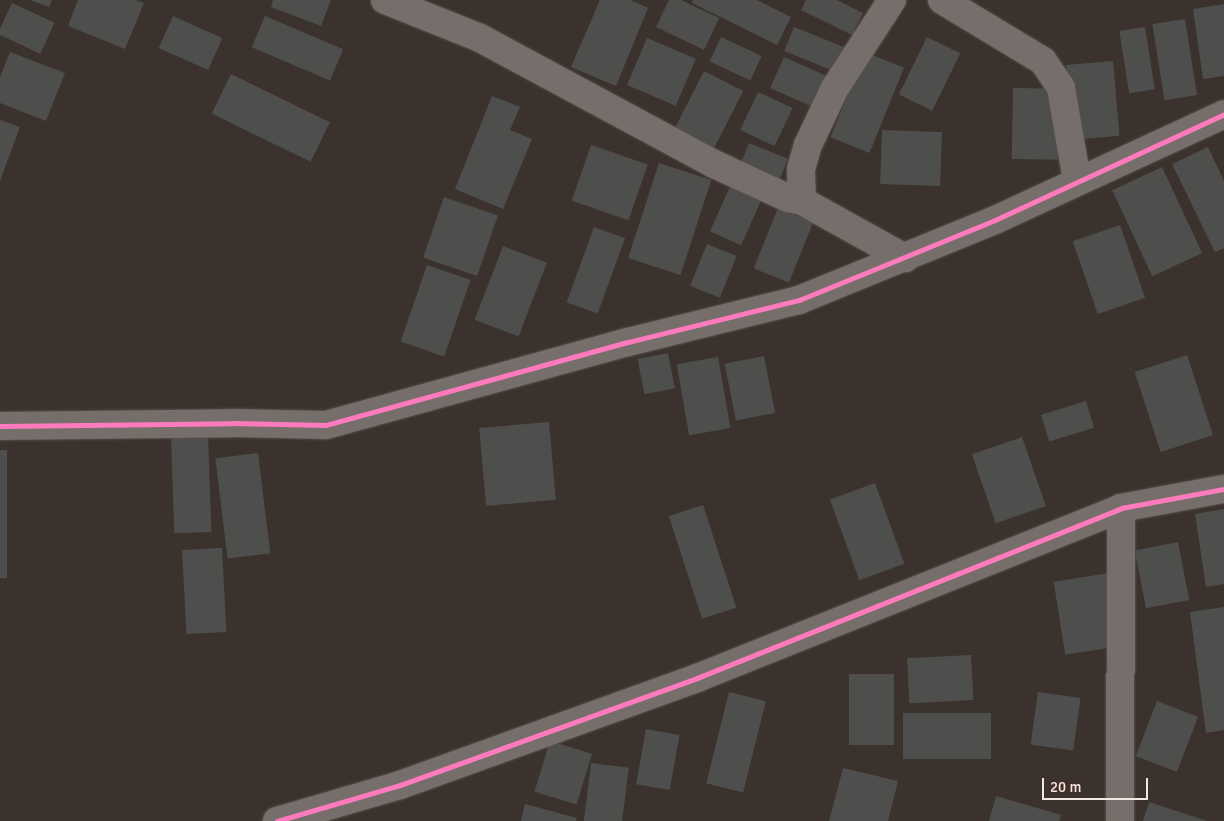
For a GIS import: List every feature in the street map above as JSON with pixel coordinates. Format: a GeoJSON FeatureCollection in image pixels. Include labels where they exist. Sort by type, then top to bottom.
{"type":"FeatureCollection","features":[{"type":"Feature","properties":{"kind":"street"},"geometry":{"type":"LineString","coordinates":[[385,0],[480,38],[714,164],[788,198],[802,201],[905,258]]}},
{"type":"Feature","properties":{"kind":"street"},"geometry":{"type":"LineString","coordinates":[[802,201],[801,168],[808,145],[835,88],[892,0]]}},
{"type":"Feature","properties":{"kind":"street"},"geometry":{"type":"LineString","coordinates":[[942,0],[1043,60],[1060,88],[1077,182]]}},
{"type":"Feature","properties":{"kind":"street"},"geometry":{"type":"LineString","coordinates":[[0,426],[233,423],[326,425],[628,342],[799,300],[905,258],[1224,114]]}},
{"type":"Feature","properties":{"kind":"street"},"geometry":{"type":"LineString","coordinates":[[277,821],[400,785],[696,678],[1121,508],[1224,489]]}},
{"type":"Feature","properties":{"kind":"street"},"geometry":{"type":"LineString","coordinates":[[1120,821],[1121,508]]}},
{"type":"Feature","properties":{"kind":"building"},"geometry":{"type":"Polygon","coordinates":[[[30,0],[52,0],[49,7],[30,0]]]}},
{"type":"Feature","properties":{"kind":"building"},"geometry":{"type":"Polygon","coordinates":[[[78,0],[136,0],[144,3],[125,49],[68,26],[78,0]]]}},
{"type":"Feature","properties":{"kind":"building"},"geometry":{"type":"Polygon","coordinates":[[[273,0],[331,0],[321,26],[271,7],[273,0]]]}},
{"type":"Feature","properties":{"kind":"building"},"geometry":{"type":"Polygon","coordinates":[[[600,0],[630,0],[648,8],[616,86],[571,67],[600,0]]]}},
{"type":"Feature","properties":{"kind":"building"},"geometry":{"type":"Polygon","coordinates":[[[669,0],[681,0],[719,18],[704,50],[656,27],[669,0]]]}},
{"type":"Feature","properties":{"kind":"building"},"geometry":{"type":"Polygon","coordinates":[[[693,0],[757,0],[791,17],[777,45],[692,3],[693,0]]]}},
{"type":"Feature","properties":{"kind":"building"},"geometry":{"type":"Polygon","coordinates":[[[806,0],[837,0],[863,13],[852,35],[801,10],[806,0]]]}},
{"type":"Feature","properties":{"kind":"building"},"geometry":{"type":"Polygon","coordinates":[[[12,3],[55,23],[40,54],[0,35],[0,29],[12,3]]]}},
{"type":"Feature","properties":{"kind":"building"},"geometry":{"type":"Polygon","coordinates":[[[1224,4],[1224,76],[1203,79],[1193,9],[1224,4]]]}},
{"type":"Feature","properties":{"kind":"building"},"geometry":{"type":"Polygon","coordinates":[[[173,16],[222,38],[208,70],[159,48],[173,16]]]}},
{"type":"Feature","properties":{"kind":"building"},"geometry":{"type":"Polygon","coordinates":[[[265,16],[343,49],[330,81],[252,47],[265,16]]]}},
{"type":"Feature","properties":{"kind":"building"},"geometry":{"type":"Polygon","coordinates":[[[1185,19],[1197,95],[1164,100],[1152,24],[1185,19]]]}},
{"type":"Feature","properties":{"kind":"building"},"geometry":{"type":"Polygon","coordinates":[[[794,27],[847,48],[837,72],[784,51],[794,27]]]}},
{"type":"Feature","properties":{"kind":"building"},"geometry":{"type":"Polygon","coordinates":[[[1145,27],[1155,89],[1129,93],[1119,31],[1145,27]]]}},
{"type":"Feature","properties":{"kind":"building"},"geometry":{"type":"Polygon","coordinates":[[[721,37],[762,56],[750,80],[710,61],[721,37]]]}},
{"type":"Feature","properties":{"kind":"building"},"geometry":{"type":"Polygon","coordinates":[[[927,37],[960,53],[932,111],[899,95],[927,37]]]}},
{"type":"Feature","properties":{"kind":"building"},"geometry":{"type":"Polygon","coordinates":[[[647,38],[696,59],[676,106],[627,85],[647,38]]]}},
{"type":"Feature","properties":{"kind":"building"},"geometry":{"type":"Polygon","coordinates":[[[10,52],[65,73],[46,121],[0,103],[0,77],[10,52]]]}},
{"type":"Feature","properties":{"kind":"building"},"geometry":{"type":"Polygon","coordinates":[[[865,52],[904,68],[869,153],[831,137],[865,52]]]}},
{"type":"Feature","properties":{"kind":"building"},"geometry":{"type":"Polygon","coordinates":[[[784,57],[828,77],[814,108],[770,88],[784,57]]]}},
{"type":"Feature","properties":{"kind":"building"},"geometry":{"type":"Polygon","coordinates":[[[1113,61],[1120,136],[1073,140],[1066,65],[1113,61]]]}},
{"type":"Feature","properties":{"kind":"building"},"geometry":{"type":"Polygon","coordinates":[[[704,71],[743,91],[714,148],[675,128],[704,71]]]}},
{"type":"Feature","properties":{"kind":"building"},"geometry":{"type":"Polygon","coordinates":[[[231,74],[330,122],[311,162],[212,114],[231,74]]]}},
{"type":"Feature","properties":{"kind":"building"},"geometry":{"type":"Polygon","coordinates":[[[1013,88],[1059,89],[1058,160],[1012,159],[1013,88]]]}},
{"type":"Feature","properties":{"kind":"building"},"geometry":{"type":"Polygon","coordinates":[[[758,92],[792,108],[775,146],[740,130],[758,92]]]}},
{"type":"Feature","properties":{"kind":"building"},"geometry":{"type":"Polygon","coordinates":[[[492,96],[520,107],[510,130],[532,139],[503,209],[455,189],[492,96]]]}},
{"type":"Feature","properties":{"kind":"building"},"geometry":{"type":"Polygon","coordinates":[[[0,120],[20,127],[0,181],[0,120]]]}},
{"type":"Feature","properties":{"kind":"building"},"geometry":{"type":"Polygon","coordinates":[[[882,130],[942,132],[940,186],[880,184],[882,130]]]}},
{"type":"Feature","properties":{"kind":"building"},"geometry":{"type":"Polygon","coordinates":[[[749,143],[788,159],[779,181],[740,165],[749,143]]]}},
{"type":"Feature","properties":{"kind":"building"},"geometry":{"type":"Polygon","coordinates":[[[591,145],[648,165],[629,220],[572,201],[591,145]]]}},
{"type":"Feature","properties":{"kind":"building"},"geometry":{"type":"Polygon","coordinates":[[[1208,147],[1224,181],[1224,248],[1215,252],[1172,164],[1208,147]]]}},
{"type":"Feature","properties":{"kind":"building"},"geometry":{"type":"Polygon","coordinates":[[[659,163],[711,180],[680,275],[628,258],[659,163]]]}},
{"type":"Feature","properties":{"kind":"building"},"geometry":{"type":"Polygon","coordinates":[[[1162,167],[1202,253],[1152,276],[1112,190],[1162,167]]]}},
{"type":"Feature","properties":{"kind":"building"},"geometry":{"type":"Polygon","coordinates":[[[732,182],[763,196],[741,245],[710,231],[732,182]]]}},
{"type":"Feature","properties":{"kind":"building"},"geometry":{"type":"Polygon","coordinates":[[[444,197],[498,216],[477,276],[423,258],[444,197]]]}},
{"type":"Feature","properties":{"kind":"building"},"geometry":{"type":"Polygon","coordinates":[[[778,208],[813,222],[789,283],[754,268],[778,208]]]}},
{"type":"Feature","properties":{"kind":"building"},"geometry":{"type":"Polygon","coordinates":[[[1120,225],[1145,298],[1098,314],[1073,241],[1120,225]]]}},
{"type":"Feature","properties":{"kind":"building"},"geometry":{"type":"Polygon","coordinates":[[[594,227],[625,238],[598,313],[567,302],[594,227]]]}},
{"type":"Feature","properties":{"kind":"building"},"geometry":{"type":"Polygon","coordinates":[[[707,244],[737,256],[720,298],[690,286],[707,244]]]}},
{"type":"Feature","properties":{"kind":"building"},"geometry":{"type":"Polygon","coordinates":[[[503,246],[547,263],[519,337],[475,320],[503,246]]]}},
{"type":"Feature","properties":{"kind":"building"},"geometry":{"type":"Polygon","coordinates":[[[427,265],[470,280],[444,357],[401,342],[427,265]]]}},
{"type":"Feature","properties":{"kind":"building"},"geometry":{"type":"Polygon","coordinates":[[[668,353],[675,388],[644,394],[638,359],[668,353]]]}},
{"type":"Feature","properties":{"kind":"building"},"geometry":{"type":"Polygon","coordinates":[[[1187,355],[1213,435],[1161,452],[1135,372],[1187,355]]]}},
{"type":"Feature","properties":{"kind":"building"},"geometry":{"type":"Polygon","coordinates":[[[764,356],[775,413],[736,421],[725,364],[764,356]]]}},
{"type":"Feature","properties":{"kind":"building"},"geometry":{"type":"Polygon","coordinates":[[[718,357],[731,428],[689,435],[677,364],[718,357]]]}},
{"type":"Feature","properties":{"kind":"building"},"geometry":{"type":"Polygon","coordinates":[[[1086,401],[1094,428],[1049,442],[1041,415],[1086,401]]]}},
{"type":"Feature","properties":{"kind":"building"},"geometry":{"type":"Polygon","coordinates":[[[549,422],[556,500],[486,506],[479,428],[549,422]]]}},
{"type":"Feature","properties":{"kind":"building"},"geometry":{"type":"Polygon","coordinates":[[[208,436],[211,532],[174,533],[171,437],[208,436]]]}},
{"type":"Feature","properties":{"kind":"building"},"geometry":{"type":"Polygon","coordinates":[[[1022,437],[1046,506],[996,523],[972,454],[1022,437]]]}},
{"type":"Feature","properties":{"kind":"building"},"geometry":{"type":"Polygon","coordinates":[[[0,450],[7,450],[7,578],[0,578],[0,450]]]}},
{"type":"Feature","properties":{"kind":"building"},"geometry":{"type":"Polygon","coordinates":[[[258,453],[270,553],[228,558],[215,458],[258,453]]]}},
{"type":"Feature","properties":{"kind":"building"},"geometry":{"type":"Polygon","coordinates":[[[875,483],[904,564],[859,580],[830,499],[875,483]]]}},
{"type":"Feature","properties":{"kind":"building"},"geometry":{"type":"Polygon","coordinates":[[[703,505],[736,608],[702,619],[669,516],[703,505]]]}},
{"type":"Feature","properties":{"kind":"building"},"geometry":{"type":"Polygon","coordinates":[[[1224,509],[1224,584],[1206,587],[1195,514],[1224,509]]]}},
{"type":"Feature","properties":{"kind":"building"},"geometry":{"type":"Polygon","coordinates":[[[1178,542],[1189,600],[1146,608],[1135,550],[1178,542]]]}},
{"type":"Feature","properties":{"kind":"building"},"geometry":{"type":"Polygon","coordinates":[[[222,548],[226,632],[186,634],[182,550],[222,548]]]}},
{"type":"Feature","properties":{"kind":"building"},"geometry":{"type":"Polygon","coordinates":[[[1109,573],[1121,646],[1065,655],[1054,582],[1109,573]]]}},
{"type":"Feature","properties":{"kind":"building"},"geometry":{"type":"Polygon","coordinates":[[[1224,607],[1224,730],[1206,733],[1190,612],[1224,607]]]}},
{"type":"Feature","properties":{"kind":"building"},"geometry":{"type":"Polygon","coordinates":[[[971,655],[973,700],[909,703],[907,658],[971,655]]]}},
{"type":"Feature","properties":{"kind":"building"},"geometry":{"type":"Polygon","coordinates":[[[849,674],[894,674],[894,745],[849,745],[849,674]]]}},
{"type":"Feature","properties":{"kind":"building"},"geometry":{"type":"Polygon","coordinates":[[[729,692],[766,701],[743,792],[706,783],[729,692]]]}},
{"type":"Feature","properties":{"kind":"building"},"geometry":{"type":"Polygon","coordinates":[[[1038,692],[1081,698],[1073,750],[1031,744],[1038,692]]]}},
{"type":"Feature","properties":{"kind":"building"},"geometry":{"type":"Polygon","coordinates":[[[1157,701],[1198,717],[1177,772],[1136,756],[1157,701]]]}},
{"type":"Feature","properties":{"kind":"building"},"geometry":{"type":"Polygon","coordinates":[[[903,713],[991,713],[991,759],[903,759],[903,713]]]}},
{"type":"Feature","properties":{"kind":"building"},"geometry":{"type":"Polygon","coordinates":[[[646,729],[679,735],[670,790],[636,784],[646,729]]]}},
{"type":"Feature","properties":{"kind":"building"},"geometry":{"type":"Polygon","coordinates":[[[550,741],[592,754],[577,805],[535,792],[550,741]]]}},
{"type":"Feature","properties":{"kind":"building"},"geometry":{"type":"Polygon","coordinates":[[[591,763],[629,768],[622,821],[584,821],[591,763]]]}},
{"type":"Feature","properties":{"kind":"building"},"geometry":{"type":"Polygon","coordinates":[[[843,768],[898,781],[888,821],[829,821],[843,768]]]}},
{"type":"Feature","properties":{"kind":"building"},"geometry":{"type":"Polygon","coordinates":[[[996,796],[1061,815],[1059,821],[989,821],[996,796]]]}},
{"type":"Feature","properties":{"kind":"building"},"geometry":{"type":"Polygon","coordinates":[[[1149,802],[1207,821],[1143,821],[1149,802]]]}},
{"type":"Feature","properties":{"kind":"building"},"geometry":{"type":"Polygon","coordinates":[[[525,804],[577,818],[576,821],[521,821],[525,804]]]}},
{"type":"Feature","properties":{"kind":"cycle path"},"geometry":{"type":"LineString","coordinates":[[0,426],[233,423],[326,425],[628,342],[799,300],[995,220],[1224,114]]}},
{"type":"Feature","properties":{"kind":"cycle path"},"geometry":{"type":"LineString","coordinates":[[277,821],[400,785],[697,678],[1121,508],[1224,489]]}}]}
